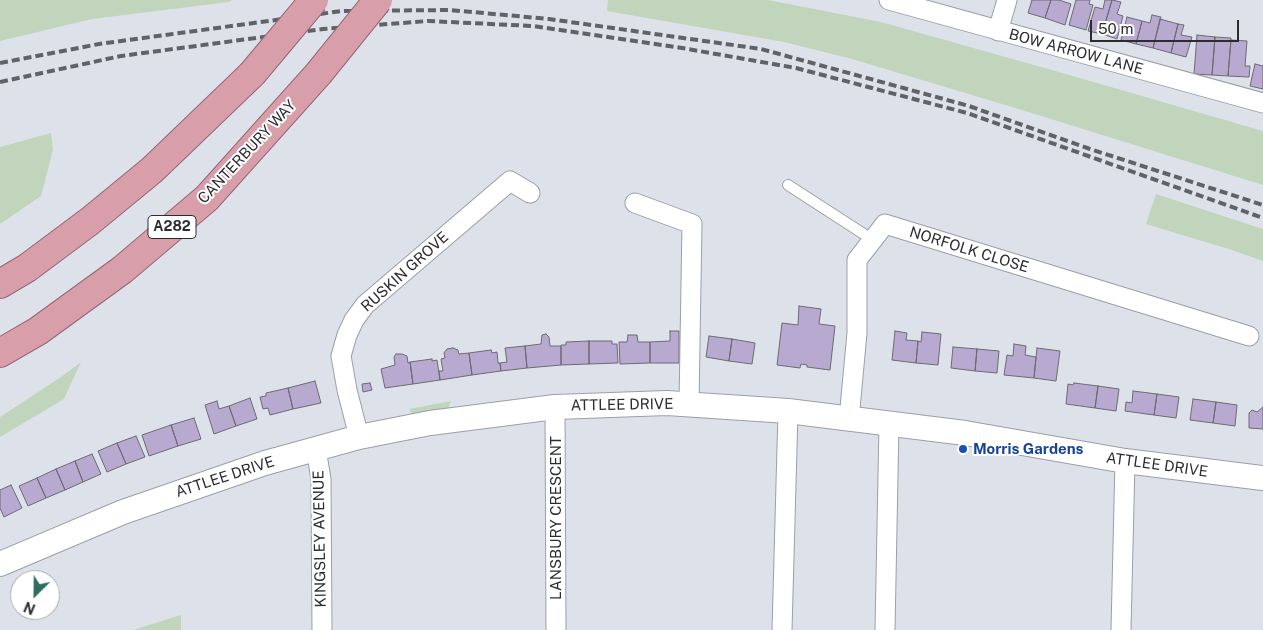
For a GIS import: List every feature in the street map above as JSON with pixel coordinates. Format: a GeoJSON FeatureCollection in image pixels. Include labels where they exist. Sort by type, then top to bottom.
{"type":"FeatureCollection","features":[{"type":"Feature","properties":{"kind":"highway"},"geometry":{"type":"LineString","coordinates":[[0,284],[27,268],[152,170],[252,74],[314,0]]}},
{"type":"Feature","properties":{"kind":"highway","name":"CANTERBURY WAY"},"geometry":{"type":"LineString","coordinates":[[0,353],[38,331],[122,270],[207,198],[319,73],[378,0]]}},
{"type":"Feature","properties":{"kind":"street","name":"BOW ARROW LANE"},"geometry":{"type":"LineString","coordinates":[[889,0],[1263,103]]}},
{"type":"Feature","properties":{"kind":"street"},"geometry":{"type":"LineString","coordinates":[[998,31],[1006,0]]}},
{"type":"Feature","properties":{"kind":"street","name":"RUSKIN GROVE"},"geometry":{"type":"LineString","coordinates":[[359,437],[347,390],[341,356],[354,320],[365,305],[510,181],[530,193]]}},
{"type":"Feature","properties":{"kind":"street"},"geometry":{"type":"LineString","coordinates":[[635,203],[692,224],[689,404]]}},
{"type":"Feature","properties":{"kind":"street","name":"NORFOLK CLOSE"},"geometry":{"type":"LineString","coordinates":[[849,418],[857,333],[857,260],[885,224],[1249,336]]}},
{"type":"Feature","properties":{"kind":"street","name":"ATTLEE DRIVE"},"geometry":{"type":"LineString","coordinates":[[0,564],[123,512],[234,472],[359,437],[454,419],[555,407],[667,403],[788,411],[965,433],[1125,461],[1263,478]]}},
{"type":"Feature","properties":{"kind":"street","name":"LANSBURY CRESCENT"},"geometry":{"type":"LineString","coordinates":[[555,407],[556,630]]}},
{"type":"Feature","properties":{"kind":"street"},"geometry":{"type":"LineString","coordinates":[[782,630],[788,411]]}},
{"type":"Feature","properties":{"kind":"street"},"geometry":{"type":"LineString","coordinates":[[885,630],[889,424]]}},
{"type":"Feature","properties":{"kind":"street","name":"KINGSLEY AVENUE"},"geometry":{"type":"LineString","coordinates":[[316,449],[321,480],[322,630]]}},
{"type":"Feature","properties":{"kind":"street"},"geometry":{"type":"LineString","coordinates":[[1121,630],[1125,461]]}},
{"type":"Feature","properties":{"kind":"lane"},"geometry":{"type":"LineString","coordinates":[[788,186],[872,240]]}},
{"type":"Feature","properties":{"kind":"green space"},"geometry":{"type":"Polygon","coordinates":[[[0,0],[232,0],[229,2],[92,19],[0,41],[0,0]]]}},
{"type":"Feature","properties":{"kind":"green space"},"geometry":{"type":"Polygon","coordinates":[[[608,0],[768,0],[881,22],[1059,72],[1263,131],[1263,185],[852,59],[784,42],[607,11],[608,0]]]}},
{"type":"Feature","properties":{"kind":"green space"},"geometry":{"type":"Polygon","coordinates":[[[51,133],[53,150],[41,196],[0,224],[0,147],[51,133]]]}},
{"type":"Feature","properties":{"kind":"green space"},"geometry":{"type":"Polygon","coordinates":[[[1156,194],[1263,229],[1263,261],[1146,224],[1156,194]]]}},
{"type":"Feature","properties":{"kind":"green space"},"geometry":{"type":"Polygon","coordinates":[[[81,362],[64,399],[0,437],[0,417],[81,362]]]}},
{"type":"Feature","properties":{"kind":"green space"},"geometry":{"type":"Polygon","coordinates":[[[451,401],[448,409],[413,416],[409,409],[451,401]]]}},
{"type":"Feature","properties":{"kind":"green space"},"geometry":{"type":"Polygon","coordinates":[[[181,615],[181,630],[133,630],[181,615]]]}},
{"type":"Feature","properties":{"kind":"building"},"geometry":{"type":"Polygon","coordinates":[[[1032,0],[1051,0],[1045,18],[1028,13],[1032,0]]]}},
{"type":"Feature","properties":{"kind":"building"},"geometry":{"type":"Polygon","coordinates":[[[1051,0],[1059,0],[1071,4],[1065,25],[1045,18],[1051,0]]]}},
{"type":"Feature","properties":{"kind":"building"},"geometry":{"type":"Polygon","coordinates":[[[1076,0],[1090,0],[1089,4],[1093,5],[1086,30],[1069,25],[1076,0]]]}},
{"type":"Feature","properties":{"kind":"building"},"geometry":{"type":"Polygon","coordinates":[[[1105,0],[1112,0],[1102,34],[1088,31],[1095,7],[1103,9],[1105,0]]]}},
{"type":"Feature","properties":{"kind":"building"},"geometry":{"type":"Polygon","coordinates":[[[1112,0],[1121,2],[1117,14],[1123,16],[1117,39],[1102,34],[1112,0]]]}},
{"type":"Feature","properties":{"kind":"building"},"geometry":{"type":"Polygon","coordinates":[[[1152,15],[1161,17],[1153,48],[1136,44],[1142,21],[1150,23],[1152,15]]]}},
{"type":"Feature","properties":{"kind":"building"},"geometry":{"type":"Polygon","coordinates":[[[1127,17],[1142,21],[1136,44],[1121,40],[1127,17]]]}},
{"type":"Feature","properties":{"kind":"building"},"geometry":{"type":"Polygon","coordinates":[[[1160,19],[1178,24],[1171,53],[1153,48],[1160,19]]]}},
{"type":"Feature","properties":{"kind":"building"},"geometry":{"type":"Polygon","coordinates":[[[1178,24],[1184,25],[1181,35],[1192,37],[1186,57],[1171,53],[1178,24]]]}},
{"type":"Feature","properties":{"kind":"building"},"geometry":{"type":"Polygon","coordinates":[[[1197,35],[1215,37],[1212,75],[1194,74],[1197,35]]]}},
{"type":"Feature","properties":{"kind":"building"},"geometry":{"type":"Polygon","coordinates":[[[1215,37],[1231,38],[1228,76],[1212,75],[1215,37]]]}},
{"type":"Feature","properties":{"kind":"building"},"geometry":{"type":"Polygon","coordinates":[[[1231,40],[1247,41],[1245,66],[1250,66],[1249,77],[1228,76],[1231,40]]]}},
{"type":"Feature","properties":{"kind":"building"},"geometry":{"type":"Polygon","coordinates":[[[1255,64],[1263,66],[1263,89],[1250,86],[1255,64]]]}},
{"type":"Feature","properties":{"kind":"building"},"geometry":{"type":"Polygon","coordinates":[[[799,306],[821,309],[819,324],[835,326],[830,370],[807,367],[807,365],[801,364],[800,368],[777,365],[782,323],[798,325],[799,306]]]}},
{"type":"Feature","properties":{"kind":"building"},"geometry":{"type":"Polygon","coordinates":[[[670,331],[679,331],[679,363],[650,363],[650,342],[670,341],[670,331]]]}},
{"type":"Feature","properties":{"kind":"building"},"geometry":{"type":"Polygon","coordinates":[[[895,331],[907,333],[906,340],[918,341],[916,363],[892,360],[895,331]]]}},
{"type":"Feature","properties":{"kind":"building"},"geometry":{"type":"Polygon","coordinates":[[[922,332],[941,334],[938,365],[916,363],[918,341],[921,342],[922,332]]]}},
{"type":"Feature","properties":{"kind":"building"},"geometry":{"type":"Polygon","coordinates":[[[546,334],[549,337],[550,346],[561,346],[561,365],[527,368],[525,346],[541,344],[542,335],[546,334]]]}},
{"type":"Feature","properties":{"kind":"building"},"geometry":{"type":"Polygon","coordinates":[[[628,335],[637,335],[638,342],[650,342],[650,363],[620,364],[619,342],[627,342],[628,335]]]}},
{"type":"Feature","properties":{"kind":"building"},"geometry":{"type":"Polygon","coordinates":[[[709,336],[732,339],[729,361],[706,357],[709,336]]]}},
{"type":"Feature","properties":{"kind":"building"},"geometry":{"type":"Polygon","coordinates":[[[732,339],[755,343],[752,364],[729,361],[732,339]]]}},
{"type":"Feature","properties":{"kind":"building"},"geometry":{"type":"Polygon","coordinates":[[[589,341],[612,341],[612,344],[617,344],[618,363],[589,364],[589,341]]]}},
{"type":"Feature","properties":{"kind":"building"},"geometry":{"type":"Polygon","coordinates":[[[589,341],[589,364],[561,365],[561,345],[566,345],[566,342],[589,341]]]}},
{"type":"Feature","properties":{"kind":"building"},"geometry":{"type":"Polygon","coordinates":[[[1014,344],[1026,346],[1025,355],[1036,357],[1034,378],[1004,375],[1007,355],[1013,356],[1014,344]]]}},
{"type":"Feature","properties":{"kind":"building"},"geometry":{"type":"Polygon","coordinates":[[[525,346],[527,368],[501,371],[500,363],[507,362],[505,348],[525,346]]]}},
{"type":"Feature","properties":{"kind":"building"},"geometry":{"type":"Polygon","coordinates":[[[953,347],[977,349],[975,371],[951,368],[953,347]]]}},
{"type":"Feature","properties":{"kind":"building"},"geometry":{"type":"Polygon","coordinates":[[[453,348],[458,350],[459,354],[469,353],[472,375],[440,380],[439,371],[443,371],[441,359],[445,358],[444,353],[447,349],[453,348]]]}},
{"type":"Feature","properties":{"kind":"building"},"geometry":{"type":"Polygon","coordinates":[[[1037,348],[1060,351],[1056,381],[1034,378],[1037,348]]]}},
{"type":"Feature","properties":{"kind":"building"},"geometry":{"type":"Polygon","coordinates":[[[977,349],[999,351],[997,373],[975,371],[977,349]]]}},
{"type":"Feature","properties":{"kind":"building"},"geometry":{"type":"Polygon","coordinates":[[[491,350],[492,353],[497,352],[501,371],[472,375],[469,353],[491,350]]]}},
{"type":"Feature","properties":{"kind":"building"},"geometry":{"type":"Polygon","coordinates":[[[396,354],[407,356],[408,363],[410,362],[413,384],[385,388],[381,369],[395,365],[394,357],[396,354]]]}},
{"type":"Feature","properties":{"kind":"building"},"geometry":{"type":"Polygon","coordinates":[[[432,359],[432,361],[437,360],[440,380],[413,384],[410,362],[432,359]]]}},
{"type":"Feature","properties":{"kind":"building"},"geometry":{"type":"Polygon","coordinates":[[[315,381],[321,403],[293,409],[288,388],[315,381]]]}},
{"type":"Feature","properties":{"kind":"building"},"geometry":{"type":"Polygon","coordinates":[[[370,383],[372,390],[363,392],[362,384],[370,383]]]}},
{"type":"Feature","properties":{"kind":"building"},"geometry":{"type":"Polygon","coordinates":[[[1074,383],[1098,386],[1095,408],[1066,404],[1068,384],[1073,385],[1074,383]]]}},
{"type":"Feature","properties":{"kind":"building"},"geometry":{"type":"Polygon","coordinates":[[[1098,386],[1119,389],[1116,411],[1095,408],[1098,386]]]}},
{"type":"Feature","properties":{"kind":"building"},"geometry":{"type":"Polygon","coordinates":[[[288,388],[293,409],[270,415],[268,408],[263,409],[260,397],[266,396],[266,393],[288,388]]]}},
{"type":"Feature","properties":{"kind":"building"},"geometry":{"type":"Polygon","coordinates":[[[1133,391],[1157,394],[1154,415],[1125,411],[1126,402],[1132,403],[1133,391]]]}},
{"type":"Feature","properties":{"kind":"building"},"geometry":{"type":"Polygon","coordinates":[[[1157,394],[1179,397],[1176,418],[1154,415],[1157,394]]]}},
{"type":"Feature","properties":{"kind":"building"},"geometry":{"type":"Polygon","coordinates":[[[250,398],[257,419],[236,426],[229,406],[250,398]]]}},
{"type":"Feature","properties":{"kind":"building"},"geometry":{"type":"Polygon","coordinates":[[[1193,399],[1216,402],[1213,423],[1190,420],[1193,399]]]}},
{"type":"Feature","properties":{"kind":"building"},"geometry":{"type":"Polygon","coordinates":[[[217,401],[219,409],[229,406],[236,426],[214,434],[205,405],[217,401]]]}},
{"type":"Feature","properties":{"kind":"building"},"geometry":{"type":"Polygon","coordinates":[[[1216,402],[1237,405],[1235,426],[1213,423],[1216,402]]]}},
{"type":"Feature","properties":{"kind":"building"},"geometry":{"type":"Polygon","coordinates":[[[1263,407],[1263,429],[1249,428],[1249,413],[1252,410],[1257,412],[1263,407]]]}},
{"type":"Feature","properties":{"kind":"building"},"geometry":{"type":"Polygon","coordinates":[[[194,418],[201,439],[178,446],[171,425],[194,418]]]}},
{"type":"Feature","properties":{"kind":"building"},"geometry":{"type":"Polygon","coordinates":[[[171,425],[178,446],[149,456],[142,435],[171,425]]]}},
{"type":"Feature","properties":{"kind":"building"},"geometry":{"type":"Polygon","coordinates":[[[136,436],[145,457],[126,464],[117,443],[136,436]]]}},
{"type":"Feature","properties":{"kind":"building"},"geometry":{"type":"Polygon","coordinates":[[[117,443],[126,464],[107,472],[98,451],[117,443]]]}},
{"type":"Feature","properties":{"kind":"building"},"geometry":{"type":"Polygon","coordinates":[[[92,454],[101,474],[83,482],[75,461],[92,454]]]}},
{"type":"Feature","properties":{"kind":"building"},"geometry":{"type":"Polygon","coordinates":[[[75,461],[83,482],[65,490],[56,469],[75,461]]]}},
{"type":"Feature","properties":{"kind":"building"},"geometry":{"type":"Polygon","coordinates":[[[56,469],[65,490],[46,498],[37,478],[56,469]]]}},
{"type":"Feature","properties":{"kind":"building"},"geometry":{"type":"Polygon","coordinates":[[[37,478],[46,498],[28,506],[19,486],[37,478]]]}},
{"type":"Feature","properties":{"kind":"building"},"geometry":{"type":"Polygon","coordinates":[[[11,485],[22,508],[4,517],[0,508],[0,490],[11,485]]]}},
{"type":"Feature","properties":{"kind":"railway"},"geometry":{"type":"LineString","coordinates":[[0,63],[99,44],[342,11],[450,10],[549,19],[761,49],[969,106],[1090,149],[1263,205]]}},
{"type":"Feature","properties":{"kind":"railway"},"geometry":{"type":"LineString","coordinates":[[0,82],[121,56],[323,29],[428,21],[533,26],[682,48],[796,68],[967,113],[1263,218]]}},
{"type":"Feature","properties":{"kind":"place","name":"Morris Gardens"},"geometry":{"type":"Point","coordinates":[963,449]}}]}
